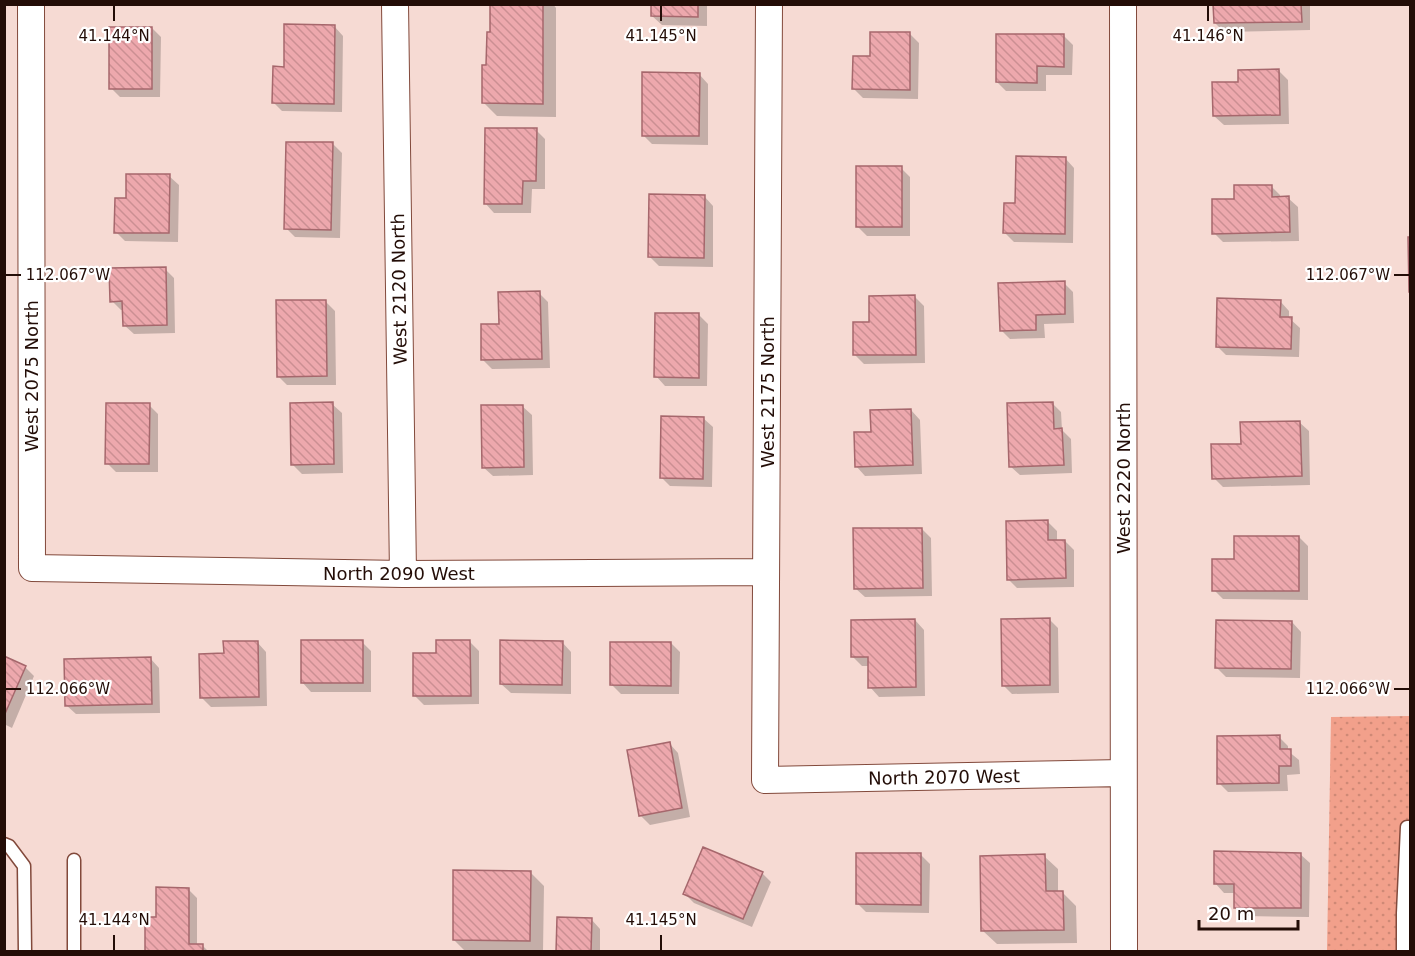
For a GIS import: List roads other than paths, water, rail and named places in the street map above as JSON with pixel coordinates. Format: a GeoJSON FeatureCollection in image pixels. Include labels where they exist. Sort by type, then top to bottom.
{"type":"FeatureCollection","features":[{"type":"Feature","properties":{"kind":"street","name":"West 2075 North"},"geometry":{"type":"LineString","coordinates":[[31,4],[32,568]]}},
{"type":"Feature","properties":{"kind":"street","name":"West 2120 North"},"geometry":{"type":"LineString","coordinates":[[395,4],[403,574]]}},
{"type":"Feature","properties":{"kind":"street","name":"West 2175 North"},"geometry":{"type":"LineString","coordinates":[[765,780],[769,4]]}},
{"type":"Feature","properties":{"kind":"street","name":"West 2220 North"},"geometry":{"type":"LineString","coordinates":[[1123,4],[1124,951]]}},
{"type":"Feature","properties":{"kind":"street","name":"North 2090 West"},"geometry":{"type":"LineString","coordinates":[[32,568],[403,574],[766,572]]}},
{"type":"Feature","properties":{"kind":"street","name":"North 2070 West"},"geometry":{"type":"LineString","coordinates":[[765,780],[1123,773]]}},
{"type":"Feature","properties":{"kind":"lane"},"geometry":{"type":"LineString","coordinates":[[1403,951],[1407,913],[1407,827],[1410,827]]}},
{"type":"Feature","properties":{"kind":"lane"},"geometry":{"type":"LineString","coordinates":[[4,844],[9,846],[24,866],[24,951]]}},
{"type":"Feature","properties":{"kind":"lane"},"geometry":{"type":"LineString","coordinates":[[74,860],[74,951]]}}]}
